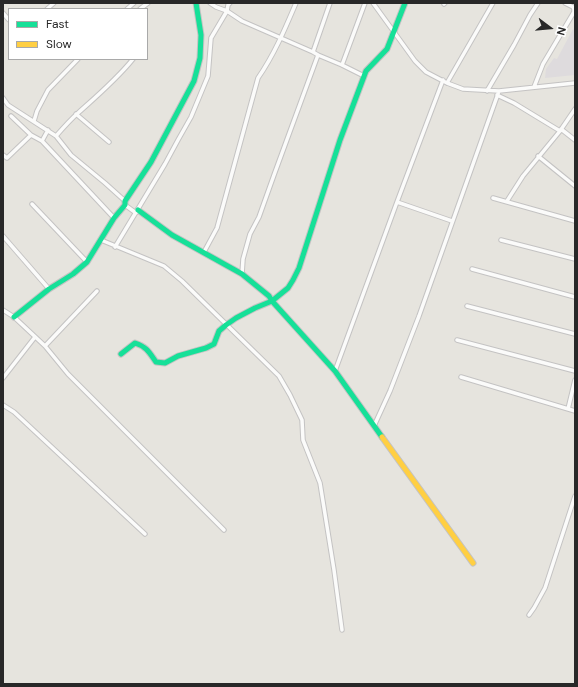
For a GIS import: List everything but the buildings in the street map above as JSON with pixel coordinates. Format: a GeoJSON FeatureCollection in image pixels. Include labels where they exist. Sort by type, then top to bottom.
{"type":"FeatureCollection","features":[{"type":"Feature","properties":{"kind":"street"},"geometry":{"type":"LineString","coordinates":[[14,318],[49,289],[73,274],[87,262],[150,162],[194,81],[200,58],[201,35],[196,3]]}},
{"type":"Feature","properties":{"kind":"street"},"geometry":{"type":"LineString","coordinates":[[210,3],[227,11],[242,21],[281,37],[364,76]]}},
{"type":"Feature","properties":{"kind":"street"},"geometry":{"type":"LineString","coordinates":[[115,247],[137,212],[191,117],[208,76],[211,38],[230,3]]}},
{"type":"Feature","properties":{"kind":"street"},"geometry":{"type":"LineString","coordinates":[[204,252],[217,228],[258,78],[266,67],[296,3]]}},
{"type":"Feature","properties":{"kind":"street"},"geometry":{"type":"LineString","coordinates":[[313,52],[330,3]]}},
{"type":"Feature","properties":{"kind":"street"},"geometry":{"type":"LineString","coordinates":[[342,65],[365,3]]}},
{"type":"Feature","properties":{"kind":"street"},"geometry":{"type":"LineString","coordinates":[[373,3],[415,61],[426,72],[447,83],[463,89],[498,93],[534,87],[575,83]]}},
{"type":"Feature","properties":{"kind":"street"},"geometry":{"type":"LineString","coordinates":[[121,354],[135,343],[147,349],[156,362],[164,363],[178,356],[206,348],[214,344],[219,332],[226,325],[256,308],[272,302],[288,288],[299,268],[340,140],[366,71],[387,49],[405,3]]}},
{"type":"Feature","properties":{"kind":"street"},"geometry":{"type":"LineString","coordinates":[[447,83],[493,3]]}},
{"type":"Feature","properties":{"kind":"street"},"geometry":{"type":"LineString","coordinates":[[487,91],[538,3]]}},
{"type":"Feature","properties":{"kind":"street"},"geometry":{"type":"LineString","coordinates":[[534,87],[543,64],[574,12],[573,7],[565,3]]}},
{"type":"Feature","properties":{"kind":"street"},"geometry":{"type":"LineString","coordinates":[[242,274],[243,259],[250,234],[259,217],[318,55]]}},
{"type":"Feature","properties":{"kind":"street"},"geometry":{"type":"LineString","coordinates":[[34,121],[37,111],[48,90],[77,60]]}},
{"type":"Feature","properties":{"kind":"street"},"geometry":{"type":"LineString","coordinates":[[56,136],[76,114],[106,88],[132,60]]}},
{"type":"Feature","properties":{"kind":"street"},"geometry":{"type":"LineString","coordinates":[[335,371],[443,80]]}},
{"type":"Feature","properties":{"kind":"street"},"geometry":{"type":"LineString","coordinates":[[498,93],[575,140]]}},
{"type":"Feature","properties":{"kind":"street"},"geometry":{"type":"LineString","coordinates":[[374,426],[390,391],[410,338],[498,93]]}},
{"type":"Feature","properties":{"kind":"street"},"geometry":{"type":"LineString","coordinates":[[3,98],[8,105],[56,136],[71,155],[137,212],[172,235],[242,274],[269,296],[272,302],[335,371],[473,564]]}},
{"type":"Feature","properties":{"kind":"street"},"geometry":{"type":"LineString","coordinates":[[507,201],[523,176],[575,109]]}},
{"type":"Feature","properties":{"kind":"street"},"geometry":{"type":"LineString","coordinates":[[76,114],[109,142]]}},
{"type":"Feature","properties":{"kind":"street"},"geometry":{"type":"LineString","coordinates":[[10,116],[32,135],[42,141],[114,218]]}},
{"type":"Feature","properties":{"kind":"street"},"geometry":{"type":"LineString","coordinates":[[42,141],[48,130]]}},
{"type":"Feature","properties":{"kind":"street"},"geometry":{"type":"LineString","coordinates":[[3,155],[7,158],[32,135]]}},
{"type":"Feature","properties":{"kind":"street"},"geometry":{"type":"LineString","coordinates":[[538,156],[575,186]]}},
{"type":"Feature","properties":{"kind":"street"},"geometry":{"type":"LineString","coordinates":[[493,198],[575,221]]}},
{"type":"Feature","properties":{"kind":"street"},"geometry":{"type":"LineString","coordinates":[[397,202],[452,221]]}},
{"type":"Feature","properties":{"kind":"street"},"geometry":{"type":"LineString","coordinates":[[32,204],[87,262]]}},
{"type":"Feature","properties":{"kind":"street"},"geometry":{"type":"LineString","coordinates":[[3,236],[49,289]]}},
{"type":"Feature","properties":{"kind":"street"},"geometry":{"type":"LineString","coordinates":[[101,240],[164,266],[182,281],[279,376],[302,420],[303,440],[320,483],[342,630]]}},
{"type":"Feature","properties":{"kind":"street"},"geometry":{"type":"LineString","coordinates":[[501,240],[575,259]]}},
{"type":"Feature","properties":{"kind":"street"},"geometry":{"type":"LineString","coordinates":[[472,269],[575,297]]}},
{"type":"Feature","properties":{"kind":"street"},"geometry":{"type":"LineString","coordinates":[[45,346],[97,291]]}},
{"type":"Feature","properties":{"kind":"street"},"geometry":{"type":"LineString","coordinates":[[467,306],[575,334]]}},
{"type":"Feature","properties":{"kind":"street"},"geometry":{"type":"LineString","coordinates":[[3,310],[45,346],[68,374],[224,530]]}},
{"type":"Feature","properties":{"kind":"street"},"geometry":{"type":"LineString","coordinates":[[3,378],[35,337]]}},
{"type":"Feature","properties":{"kind":"street"},"geometry":{"type":"LineString","coordinates":[[457,340],[575,371]]}},
{"type":"Feature","properties":{"kind":"street"},"geometry":{"type":"LineString","coordinates":[[461,377],[575,411]]}},
{"type":"Feature","properties":{"kind":"street"},"geometry":{"type":"LineString","coordinates":[[568,408],[575,380]]}},
{"type":"Feature","properties":{"kind":"street"},"geometry":{"type":"LineString","coordinates":[[3,405],[14,412],[145,534]]}},
{"type":"Feature","properties":{"kind":"street"},"geometry":{"type":"LineString","coordinates":[[529,615],[545,588],[575,496]]}},
{"type":"Feature","properties":{"kind":"shaded area"},"geometry":{"type":"Polygon","coordinates":[[[573,29],[575,31],[575,75],[545,78],[546,69],[554,58],[557,59],[573,29]]]}},
{"type":"Feature","properties":{"kind":"traffic: fast"},"geometry":{"type":"LineString","coordinates":[[14,317],[49,289],[73,274],[87,262],[114,218],[125,205],[125,201],[151,162],[194,81],[200,58],[201,35],[196,3]]}},
{"type":"Feature","properties":{"kind":"traffic: fast"},"geometry":{"type":"LineString","coordinates":[[121,354],[135,343],[145,348],[156,362],[165,363],[178,356],[206,348],[214,344],[219,331],[226,325],[255,308],[272,301],[288,288],[299,268],[340,140],[366,71],[387,49],[405,3]]}},
{"type":"Feature","properties":{"kind":"traffic: fast"},"geometry":{"type":"LineString","coordinates":[[138,210],[172,235],[242,274],[269,296],[335,371],[382,437]]}},
{"type":"Feature","properties":{"kind":"traffic: slow"},"geometry":{"type":"LineString","coordinates":[[382,437],[473,563]]}}]}
